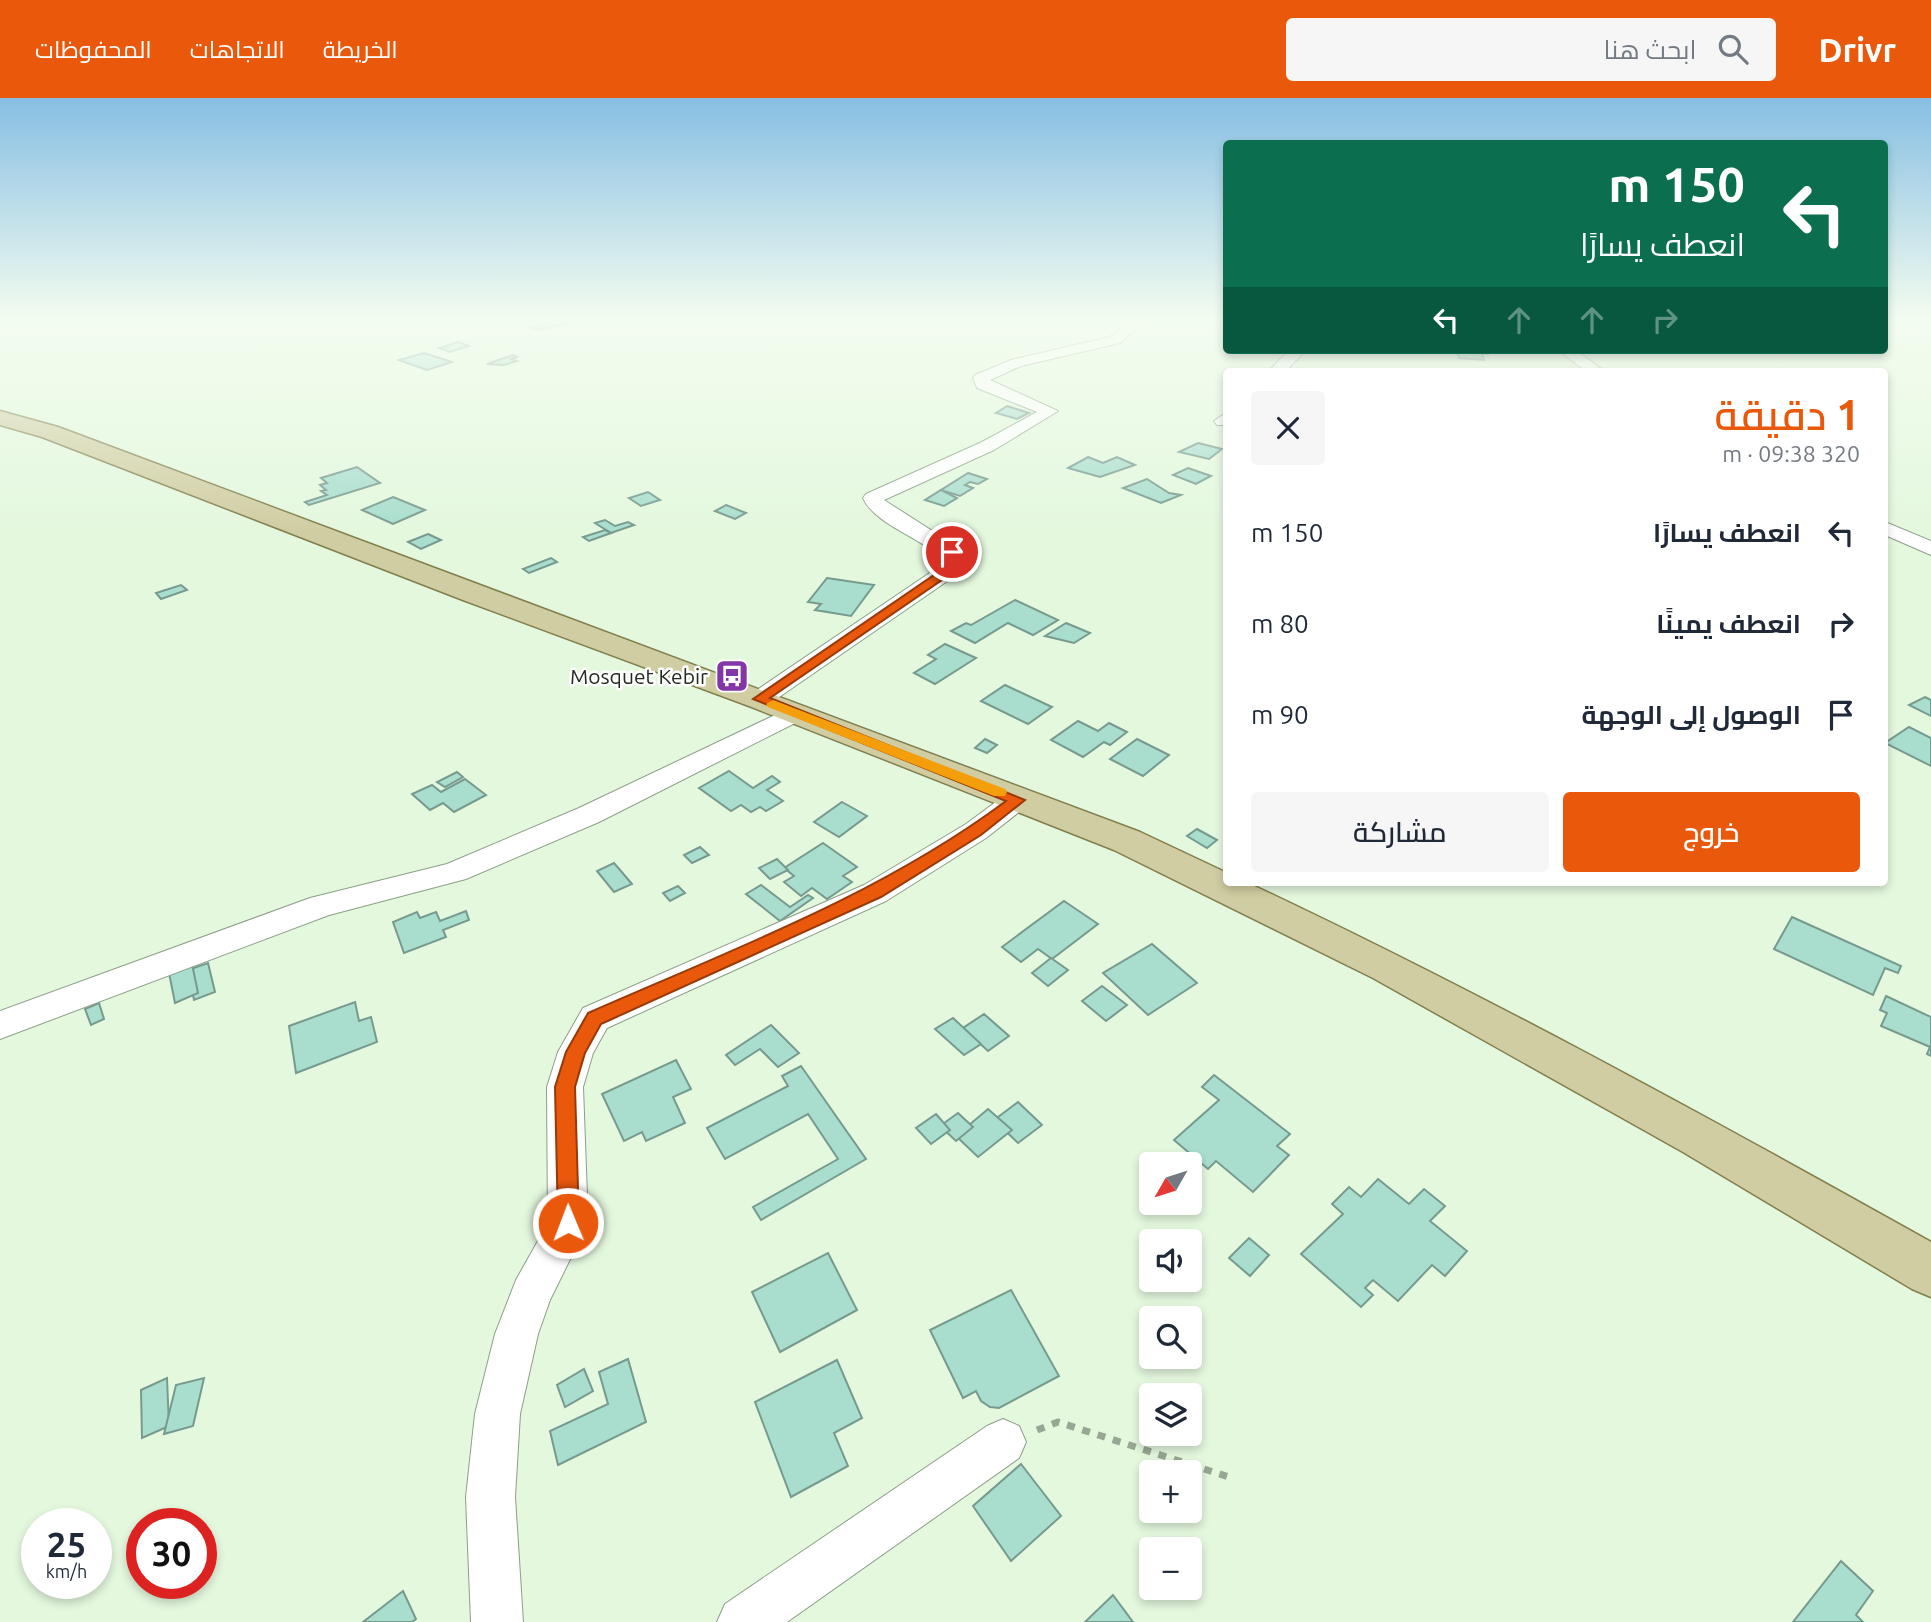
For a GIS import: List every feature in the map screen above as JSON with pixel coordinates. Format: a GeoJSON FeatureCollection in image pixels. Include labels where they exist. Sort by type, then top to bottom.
{"type":"FeatureCollection","features":[{"type":"Feature","properties":{"kind":"main road"},"geometry":{"type":"LineString","coordinates":[[0,418],[50,432],[473,594],[760,699],[1127,841],[1388,967],[1690,1132],[1931,1271]]}},
{"type":"Feature","properties":{"kind":"street"},"geometry":{"type":"LineString","coordinates":[[760,699],[951,569],[956,561],[952,552],[877,507],[873,498],[988,446],[1050,411],[991,388]]}},
{"type":"Feature","properties":{"kind":"street"},"geometry":{"type":"LineString","coordinates":[[1888,529],[1931,549]]}},
{"type":"Feature","properties":{"kind":"street"},"geometry":{"type":"LineString","coordinates":[[0,1025],[321,906],[455,872],[578,820],[796,713]]}},
{"type":"Feature","properties":{"kind":"street"},"geometry":{"type":"LineString","coordinates":[[497,1622],[491,1574],[490,1476],[508,1360],[532,1293],[561,1244],[568,1223],[565,1087],[576,1052],[595,1018],[875,893],[976,831],[1018,800]]}},
{"type":"Feature","properties":{"kind":"street"},"geometry":{"type":"LineString","coordinates":[[743,1622],[1003,1442]]}},
{"type":"Feature","properties":{"kind":"path"},"geometry":{"type":"LineString","coordinates":[[1003,1442],[1058,1422],[1229,1477]]}},
{"type":"Feature","properties":{"kind":"building"},"geometry":{"type":"Polygon","coordinates":[[[1007,406],[1029,413],[1017,419],[996,413],[1007,406]]]}},
{"type":"Feature","properties":{"kind":"building"},"geometry":{"type":"Polygon","coordinates":[[[1198,443],[1222,449],[1209,459],[1179,452],[1198,443]]]}},
{"type":"Feature","properties":{"kind":"building"},"geometry":{"type":"Polygon","coordinates":[[[1088,457],[1103,463],[1117,457],[1135,465],[1100,477],[1068,468],[1088,457]]]}},
{"type":"Feature","properties":{"kind":"building"},"geometry":{"type":"Polygon","coordinates":[[[357,467],[380,483],[309,505],[305,502],[327,495],[321,491],[326,490],[320,485],[327,483],[321,478],[357,467]]]}},
{"type":"Feature","properties":{"kind":"building"},"geometry":{"type":"Polygon","coordinates":[[[1188,468],[1211,476],[1196,484],[1173,475],[1188,468]]]}},
{"type":"Feature","properties":{"kind":"building"},"geometry":{"type":"Polygon","coordinates":[[[968,473],[987,479],[978,484],[970,482],[965,485],[973,488],[960,496],[941,490],[968,473]]]}},
{"type":"Feature","properties":{"kind":"building"},"geometry":{"type":"Polygon","coordinates":[[[1147,479],[1169,493],[1181,495],[1161,503],[1123,488],[1147,479]]]}},
{"type":"Feature","properties":{"kind":"building"},"geometry":{"type":"Polygon","coordinates":[[[941,490],[957,498],[944,506],[925,500],[941,490]]]}},
{"type":"Feature","properties":{"kind":"building"},"geometry":{"type":"Polygon","coordinates":[[[648,492],[660,500],[641,506],[629,498],[648,492]]]}},
{"type":"Feature","properties":{"kind":"building"},"geometry":{"type":"Polygon","coordinates":[[[393,497],[425,510],[393,524],[362,510],[393,497]]]}},
{"type":"Feature","properties":{"kind":"building"},"geometry":{"type":"Polygon","coordinates":[[[726,505],[746,513],[735,519],[715,511],[726,505]]]}},
{"type":"Feature","properties":{"kind":"building"},"geometry":{"type":"Polygon","coordinates":[[[605,520],[615,526],[628,522],[634,525],[611,533],[595,523],[605,520]]]}},
{"type":"Feature","properties":{"kind":"building"},"geometry":{"type":"Polygon","coordinates":[[[605,530],[611,533],[589,541],[583,537],[605,530]]]}},
{"type":"Feature","properties":{"kind":"building"},"geometry":{"type":"Polygon","coordinates":[[[428,534],[441,540],[421,549],[408,542],[428,534]]]}},
{"type":"Feature","properties":{"kind":"building"},"geometry":{"type":"Polygon","coordinates":[[[551,558],[557,562],[529,573],[523,569],[551,558]]]}},
{"type":"Feature","properties":{"kind":"building"},"geometry":{"type":"Polygon","coordinates":[[[827,578],[874,585],[851,616],[815,610],[821,604],[808,602],[827,578]]]}},
{"type":"Feature","properties":{"kind":"building"},"geometry":{"type":"Polygon","coordinates":[[[181,585],[187,590],[161,599],[156,593],[181,585]]]}},
{"type":"Feature","properties":{"kind":"building"},"geometry":{"type":"Polygon","coordinates":[[[1015,600],[1058,620],[1033,635],[1008,623],[975,643],[951,631],[966,623],[971,625],[1015,600]]]}},
{"type":"Feature","properties":{"kind":"building"},"geometry":{"type":"Polygon","coordinates":[[[1066,623],[1090,633],[1074,643],[1045,636],[1066,623]]]}},
{"type":"Feature","properties":{"kind":"building"},"geometry":{"type":"Polygon","coordinates":[[[945,644],[976,658],[935,684],[914,673],[936,659],[928,655],[945,644]]]}},
{"type":"Feature","properties":{"kind":"building"},"geometry":{"type":"Polygon","coordinates":[[[1005,685],[1052,707],[1028,724],[981,701],[1005,685]]]}},
{"type":"Feature","properties":{"kind":"building"},"geometry":{"type":"Polygon","coordinates":[[[1925,697],[1931,700],[1931,716],[1909,705],[1925,697]]]}},
{"type":"Feature","properties":{"kind":"building"},"geometry":{"type":"Polygon","coordinates":[[[1078,721],[1098,731],[1109,723],[1127,732],[1110,745],[1104,742],[1083,757],[1051,740],[1078,721]]]}},
{"type":"Feature","properties":{"kind":"building"},"geometry":{"type":"Polygon","coordinates":[[[1909,727],[1931,738],[1931,766],[1888,744],[1888,741],[1909,727]]]}},
{"type":"Feature","properties":{"kind":"building"},"geometry":{"type":"Polygon","coordinates":[[[985,739],[997,745],[987,753],[975,748],[985,739]]]}},
{"type":"Feature","properties":{"kind":"building"},"geometry":{"type":"Polygon","coordinates":[[[1137,739],[1169,755],[1143,776],[1110,759],[1137,739]]]}},
{"type":"Feature","properties":{"kind":"building"},"geometry":{"type":"Polygon","coordinates":[[[729,771],[753,788],[772,776],[780,782],[767,790],[783,801],[766,811],[760,807],[751,812],[741,805],[731,811],[699,788],[729,771]]]}},
{"type":"Feature","properties":{"kind":"building"},"geometry":{"type":"Polygon","coordinates":[[[457,772],[463,777],[445,787],[437,782],[457,772]]]}},
{"type":"Feature","properties":{"kind":"building"},"geometry":{"type":"Polygon","coordinates":[[[465,779],[486,795],[454,812],[443,803],[430,810],[412,794],[432,785],[441,792],[465,779]]]}},
{"type":"Feature","properties":{"kind":"building"},"geometry":{"type":"Polygon","coordinates":[[[842,802],[867,816],[839,837],[814,822],[842,802]]]}},
{"type":"Feature","properties":{"kind":"building"},"geometry":{"type":"Polygon","coordinates":[[[1197,829],[1217,840],[1207,848],[1187,836],[1197,829]]]}},
{"type":"Feature","properties":{"kind":"building"},"geometry":{"type":"Polygon","coordinates":[[[823,843],[857,867],[843,876],[852,882],[827,899],[812,888],[801,896],[784,882],[794,876],[784,868],[823,843]]]}},
{"type":"Feature","properties":{"kind":"building"},"geometry":{"type":"Polygon","coordinates":[[[700,847],[709,855],[692,863],[684,855],[700,847]]]}},
{"type":"Feature","properties":{"kind":"building"},"geometry":{"type":"Polygon","coordinates":[[[777,859],[788,870],[770,879],[759,868],[777,859]]]}},
{"type":"Feature","properties":{"kind":"building"},"geometry":{"type":"Polygon","coordinates":[[[614,863],[632,884],[614,892],[597,871],[614,863]]]}},
{"type":"Feature","properties":{"kind":"building"},"geometry":{"type":"Polygon","coordinates":[[[761,885],[790,907],[808,895],[813,898],[780,921],[746,894],[761,885]]]}},
{"type":"Feature","properties":{"kind":"building"},"geometry":{"type":"Polygon","coordinates":[[[678,886],[685,893],[670,901],[663,893],[678,886]]]}},
{"type":"Feature","properties":{"kind":"building"},"geometry":{"type":"Polygon","coordinates":[[[1064,901],[1098,924],[1052,959],[1038,949],[1021,962],[1002,947],[1064,901]]]}},
{"type":"Feature","properties":{"kind":"building"},"geometry":{"type":"Polygon","coordinates":[[[466,911],[469,920],[443,930],[446,937],[404,953],[393,922],[417,912],[420,918],[436,912],[440,921],[466,911]]]}},
{"type":"Feature","properties":{"kind":"building"},"geometry":{"type":"Polygon","coordinates":[[[1792,917],[1901,966],[1898,973],[1885,968],[1873,995],[1774,949],[1792,917]]]}},
{"type":"Feature","properties":{"kind":"building"},"geometry":{"type":"Polygon","coordinates":[[[1152,944],[1197,983],[1148,1015],[1103,973],[1152,944]]]}},
{"type":"Feature","properties":{"kind":"building"},"geometry":{"type":"Polygon","coordinates":[[[1051,958],[1068,970],[1048,986],[1032,973],[1051,958]]]}},
{"type":"Feature","properties":{"kind":"building"},"geometry":{"type":"Polygon","coordinates":[[[208,963],[215,992],[194,1000],[188,970],[208,963]]]}},
{"type":"Feature","properties":{"kind":"building"},"geometry":{"type":"Polygon","coordinates":[[[192,964],[198,993],[175,1003],[169,973],[192,964]]]}},
{"type":"Feature","properties":{"kind":"building"},"geometry":{"type":"Polygon","coordinates":[[[1102,986],[1127,1005],[1106,1021],[1082,1001],[1102,986]]]}},
{"type":"Feature","properties":{"kind":"building"},"geometry":{"type":"Polygon","coordinates":[[[1886,996],[1931,1017],[1931,1056],[1927,1054],[1930,1047],[1881,1026],[1887,1013],[1880,1010],[1886,996]]]}},
{"type":"Feature","properties":{"kind":"building"},"geometry":{"type":"Polygon","coordinates":[[[355,1002],[359,1021],[371,1017],[377,1042],[296,1073],[289,1026],[355,1002]]]}},
{"type":"Feature","properties":{"kind":"building"},"geometry":{"type":"Polygon","coordinates":[[[99,1003],[104,1019],[91,1025],[85,1009],[99,1003]]]}},
{"type":"Feature","properties":{"kind":"building"},"geometry":{"type":"Polygon","coordinates":[[[984,1014],[1009,1036],[988,1051],[963,1028],[984,1014]]]}},
{"type":"Feature","properties":{"kind":"building"},"geometry":{"type":"Polygon","coordinates":[[[953,1018],[981,1044],[964,1055],[935,1029],[953,1018]]]}},
{"type":"Feature","properties":{"kind":"building"},"geometry":{"type":"Polygon","coordinates":[[[771,1025],[799,1053],[778,1067],[760,1049],[735,1065],[726,1055],[771,1025]]]}},
{"type":"Feature","properties":{"kind":"building"},"geometry":{"type":"Polygon","coordinates":[[[676,1060],[691,1089],[673,1097],[685,1123],[646,1141],[642,1132],[624,1141],[602,1094],[676,1060]]]}},
{"type":"Feature","properties":{"kind":"building"},"geometry":{"type":"Polygon","coordinates":[[[801,1066],[866,1159],[761,1220],[753,1207],[838,1159],[808,1114],[725,1159],[707,1128],[788,1086],[782,1076],[801,1066]]]}},
{"type":"Feature","properties":{"kind":"building"},"geometry":{"type":"Polygon","coordinates":[[[1214,1075],[1290,1134],[1277,1146],[1289,1155],[1253,1192],[1216,1161],[1208,1169],[1202,1164],[1202,1152],[1188,1152],[1174,1140],[1219,1100],[1202,1087],[1214,1075]]]}},
{"type":"Feature","properties":{"kind":"building"},"geometry":{"type":"Polygon","coordinates":[[[1018,1102],[1042,1125],[1018,1143],[994,1120],[1018,1102]]]}},
{"type":"Feature","properties":{"kind":"building"},"geometry":{"type":"Polygon","coordinates":[[[988,1109],[1012,1130],[978,1157],[956,1136],[988,1109]]]}},
{"type":"Feature","properties":{"kind":"building"},"geometry":{"type":"Polygon","coordinates":[[[958,1113],[973,1127],[956,1141],[940,1126],[958,1113]]]}},
{"type":"Feature","properties":{"kind":"building"},"geometry":{"type":"Polygon","coordinates":[[[936,1114],[950,1130],[931,1144],[916,1128],[936,1114]]]}},
{"type":"Feature","properties":{"kind":"building"},"geometry":{"type":"Polygon","coordinates":[[[1378,1179],[1409,1204],[1424,1189],[1445,1206],[1430,1221],[1467,1251],[1445,1276],[1432,1265],[1398,1301],[1373,1280],[1365,1288],[1373,1295],[1361,1307],[1301,1254],[1343,1214],[1332,1204],[1349,1187],[1361,1197],[1378,1179]]]}},
{"type":"Feature","properties":{"kind":"building"},"geometry":{"type":"Polygon","coordinates":[[[1249,1238],[1269,1255],[1250,1276],[1229,1258],[1249,1238]]]}},
{"type":"Feature","properties":{"kind":"building"},"geometry":{"type":"Polygon","coordinates":[[[828,1253],[857,1310],[780,1352],[752,1292],[828,1253]]]}},
{"type":"Feature","properties":{"kind":"building"},"geometry":{"type":"Polygon","coordinates":[[[1011,1290],[1059,1376],[999,1408],[990,1407],[981,1401],[976,1391],[963,1398],[930,1330],[1011,1290]]]}},
{"type":"Feature","properties":{"kind":"building"},"geometry":{"type":"Polygon","coordinates":[[[628,1359],[646,1422],[558,1465],[550,1431],[608,1404],[599,1372],[628,1359]]]}},
{"type":"Feature","properties":{"kind":"building"},"geometry":{"type":"Polygon","coordinates":[[[837,1360],[862,1418],[834,1433],[848,1466],[791,1497],[755,1402],[837,1360]]]}},
{"type":"Feature","properties":{"kind":"building"},"geometry":{"type":"Polygon","coordinates":[[[584,1369],[593,1391],[565,1407],[557,1385],[584,1369]]]}},
{"type":"Feature","properties":{"kind":"building"},"geometry":{"type":"Polygon","coordinates":[[[167,1378],[169,1426],[142,1438],[141,1390],[167,1378]]]}},
{"type":"Feature","properties":{"kind":"building"},"geometry":{"type":"Polygon","coordinates":[[[204,1378],[193,1426],[164,1434],[176,1385],[204,1378]]]}},
{"type":"Feature","properties":{"kind":"building"},"geometry":{"type":"Polygon","coordinates":[[[1021,1464],[1061,1516],[1011,1561],[973,1506],[1021,1464]]]}},
{"type":"Feature","properties":{"kind":"building"},"geometry":{"type":"Polygon","coordinates":[[[1841,1561],[1873,1591],[1856,1615],[1863,1622],[1793,1622],[1841,1561]]]}},
{"type":"Feature","properties":{"kind":"building"},"geometry":{"type":"Polygon","coordinates":[[[403,1591],[416,1619],[412,1622],[363,1622],[403,1591]]]}},
{"type":"Feature","properties":{"kind":"building"},"geometry":{"type":"Polygon","coordinates":[[[1113,1595],[1133,1622],[1085,1622],[1113,1595]]]}},
{"type":"Feature","properties":{"kind":"slow traffic"},"geometry":{"type":"LineString","coordinates":[[773,704],[999,792]]}},
{"type":"Feature","properties":{"kind":"place","name":"Mosquet Kebir"},"geometry":{"type":"Point","coordinates":[732,676]}},
{"type":"Feature","properties":{"kind":"route"},"geometry":{"type":"LineString","coordinates":[[568,1223],[565,1087],[576,1052],[595,1018],[875,893],[976,831],[1018,800],[760,699],[951,569],[956,561],[952,552]]}}]}
